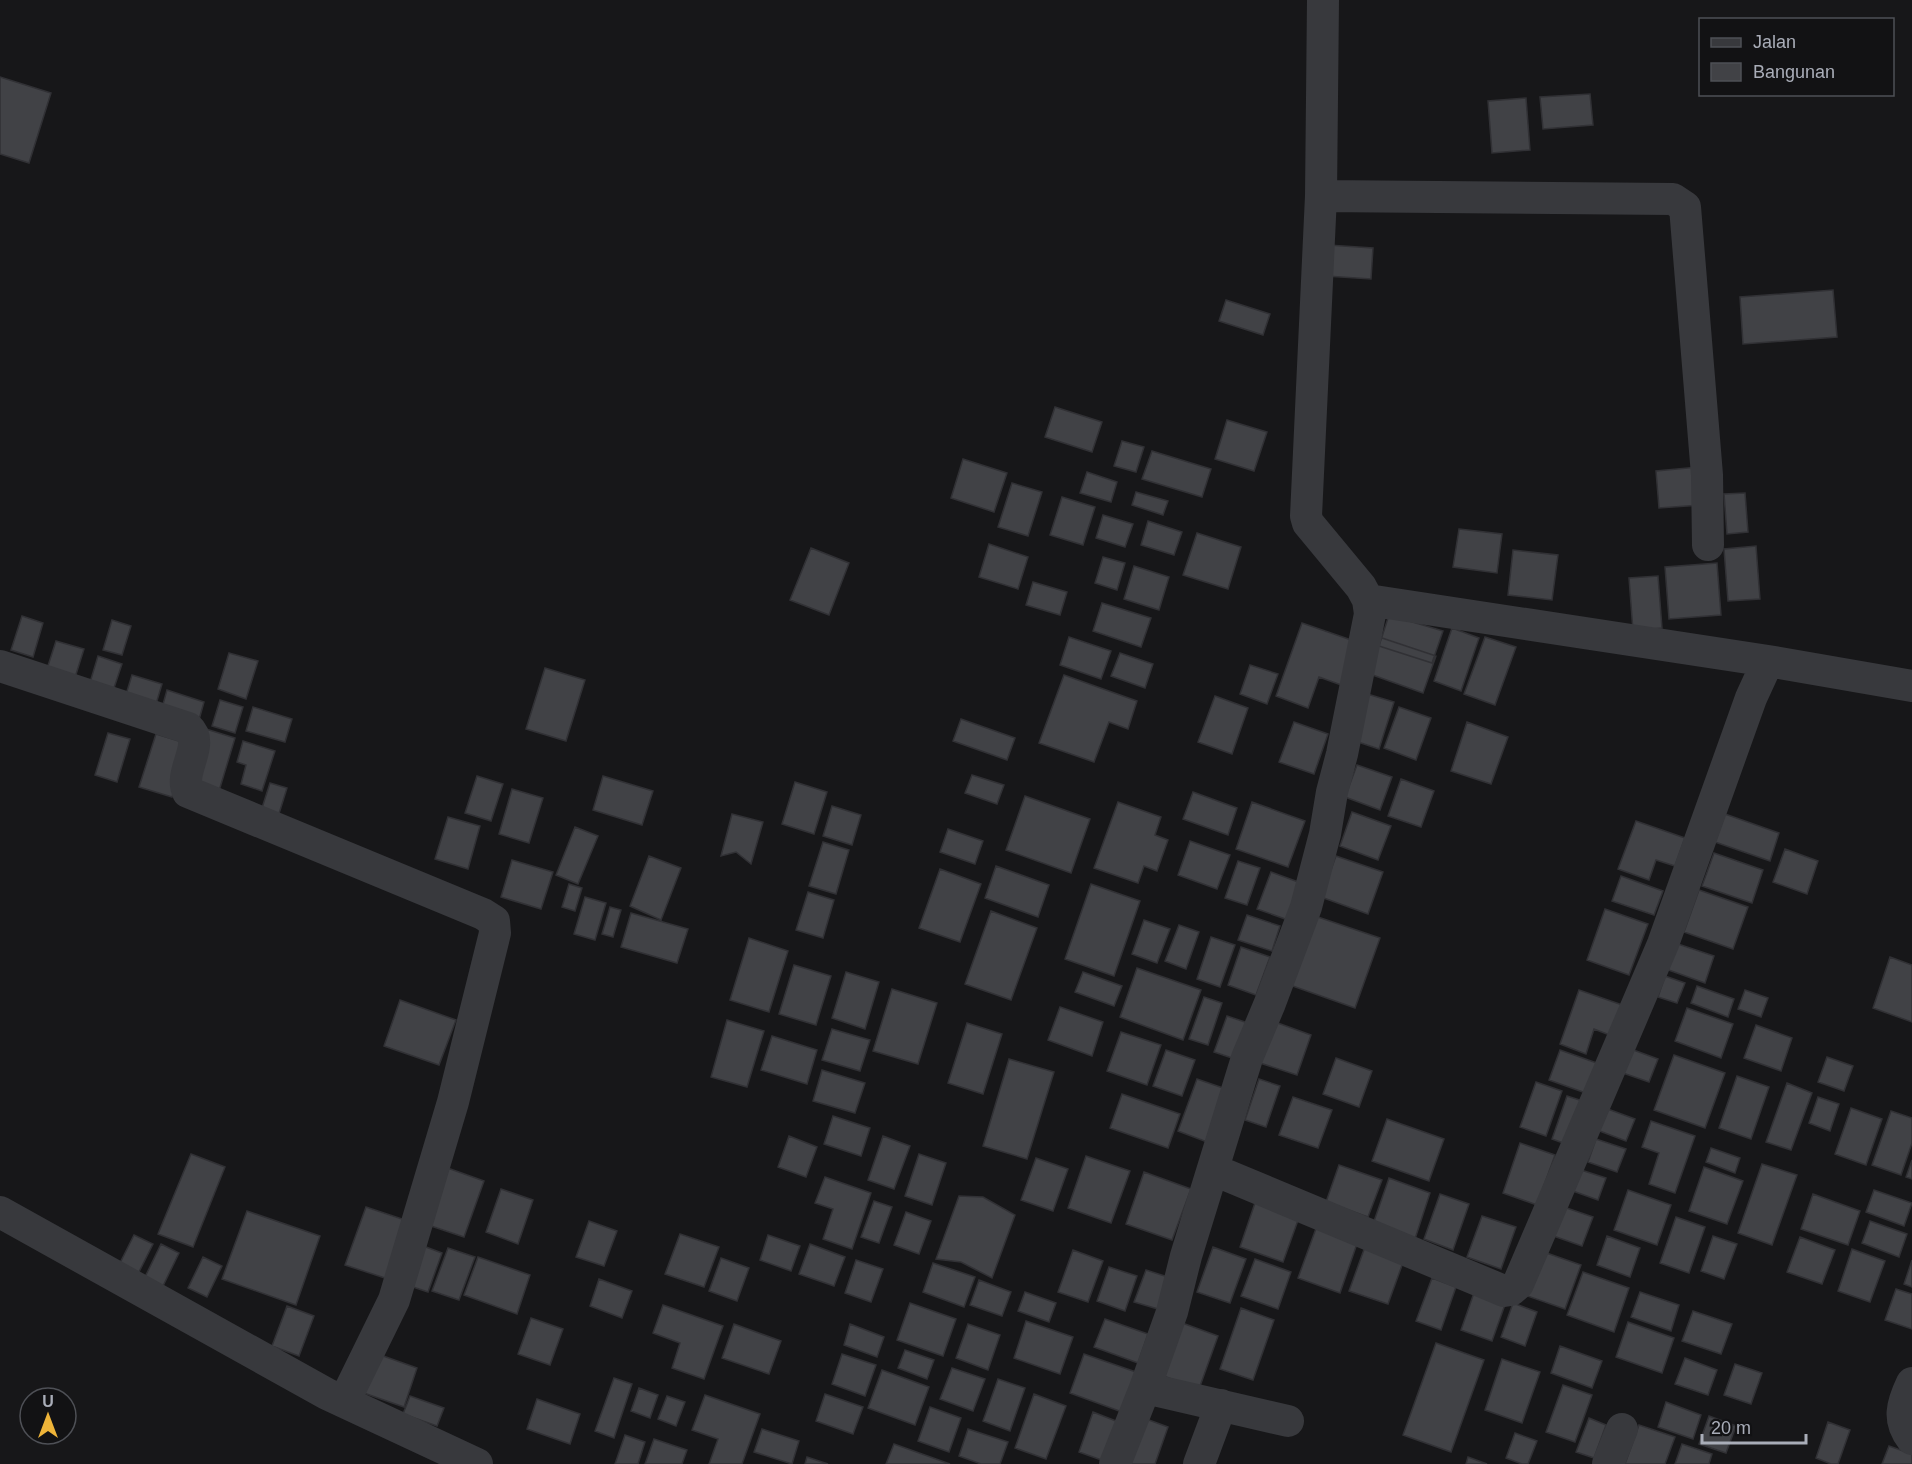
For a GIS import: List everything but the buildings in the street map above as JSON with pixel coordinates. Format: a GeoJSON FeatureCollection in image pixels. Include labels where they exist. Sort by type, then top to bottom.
{"type":"FeatureCollection","features":[{"type":"Feature","properties":{"kind":"street"},"geometry":{"type":"LineString","coordinates":[[1115,1464],[1172,1312],[1186,1256],[1214,1170],[1246,1058],[1270,1003],[1309,896],[1325,834],[1370,614],[1368,600],[1361,587],[1308,523],[1306,516],[1321,196],[1323,0]]}},
{"type":"Feature","properties":{"kind":"street"},"geometry":{"type":"LineString","coordinates":[[1321,196],[1673,199],[1684,207],[1687,217],[1707,475],[1708,545]]}},
{"type":"Feature","properties":{"kind":"street"},"geometry":{"type":"LineString","coordinates":[[1368,600],[1768,661],[1912,686]]}},
{"type":"Feature","properties":{"kind":"street"},"geometry":{"type":"LineString","coordinates":[[1214,1170],[1504,1290],[1511,1290],[1518,1284],[1663,944],[1751,698],[1768,661]]}},
{"type":"Feature","properties":{"kind":"street"},"geometry":{"type":"LineString","coordinates":[[0,666],[188,728],[194,733],[195,740],[186,778],[185,787],[188,792],[483,914],[494,921],[495,933],[453,1102],[394,1300],[344,1402]]}},
{"type":"Feature","properties":{"kind":"street"},"geometry":{"type":"LineString","coordinates":[[0,1212],[344,1402],[477,1464]]}},
{"type":"Feature","properties":{"kind":"street"},"geometry":{"type":"LineString","coordinates":[[1912,1383],[1901,1411],[1905,1430],[1912,1439]]}},
{"type":"Feature","properties":{"kind":"street"},"geometry":{"type":"LineString","coordinates":[[1145,1388],[1288,1420]]}},
{"type":"Feature","properties":{"kind":"street"},"geometry":{"type":"LineString","coordinates":[[1200,1464],[1221,1405]]}},
{"type":"Feature","properties":{"kind":"street"},"geometry":{"type":"LineString","coordinates":[[1608,1464],[1622,1429]]}}]}
